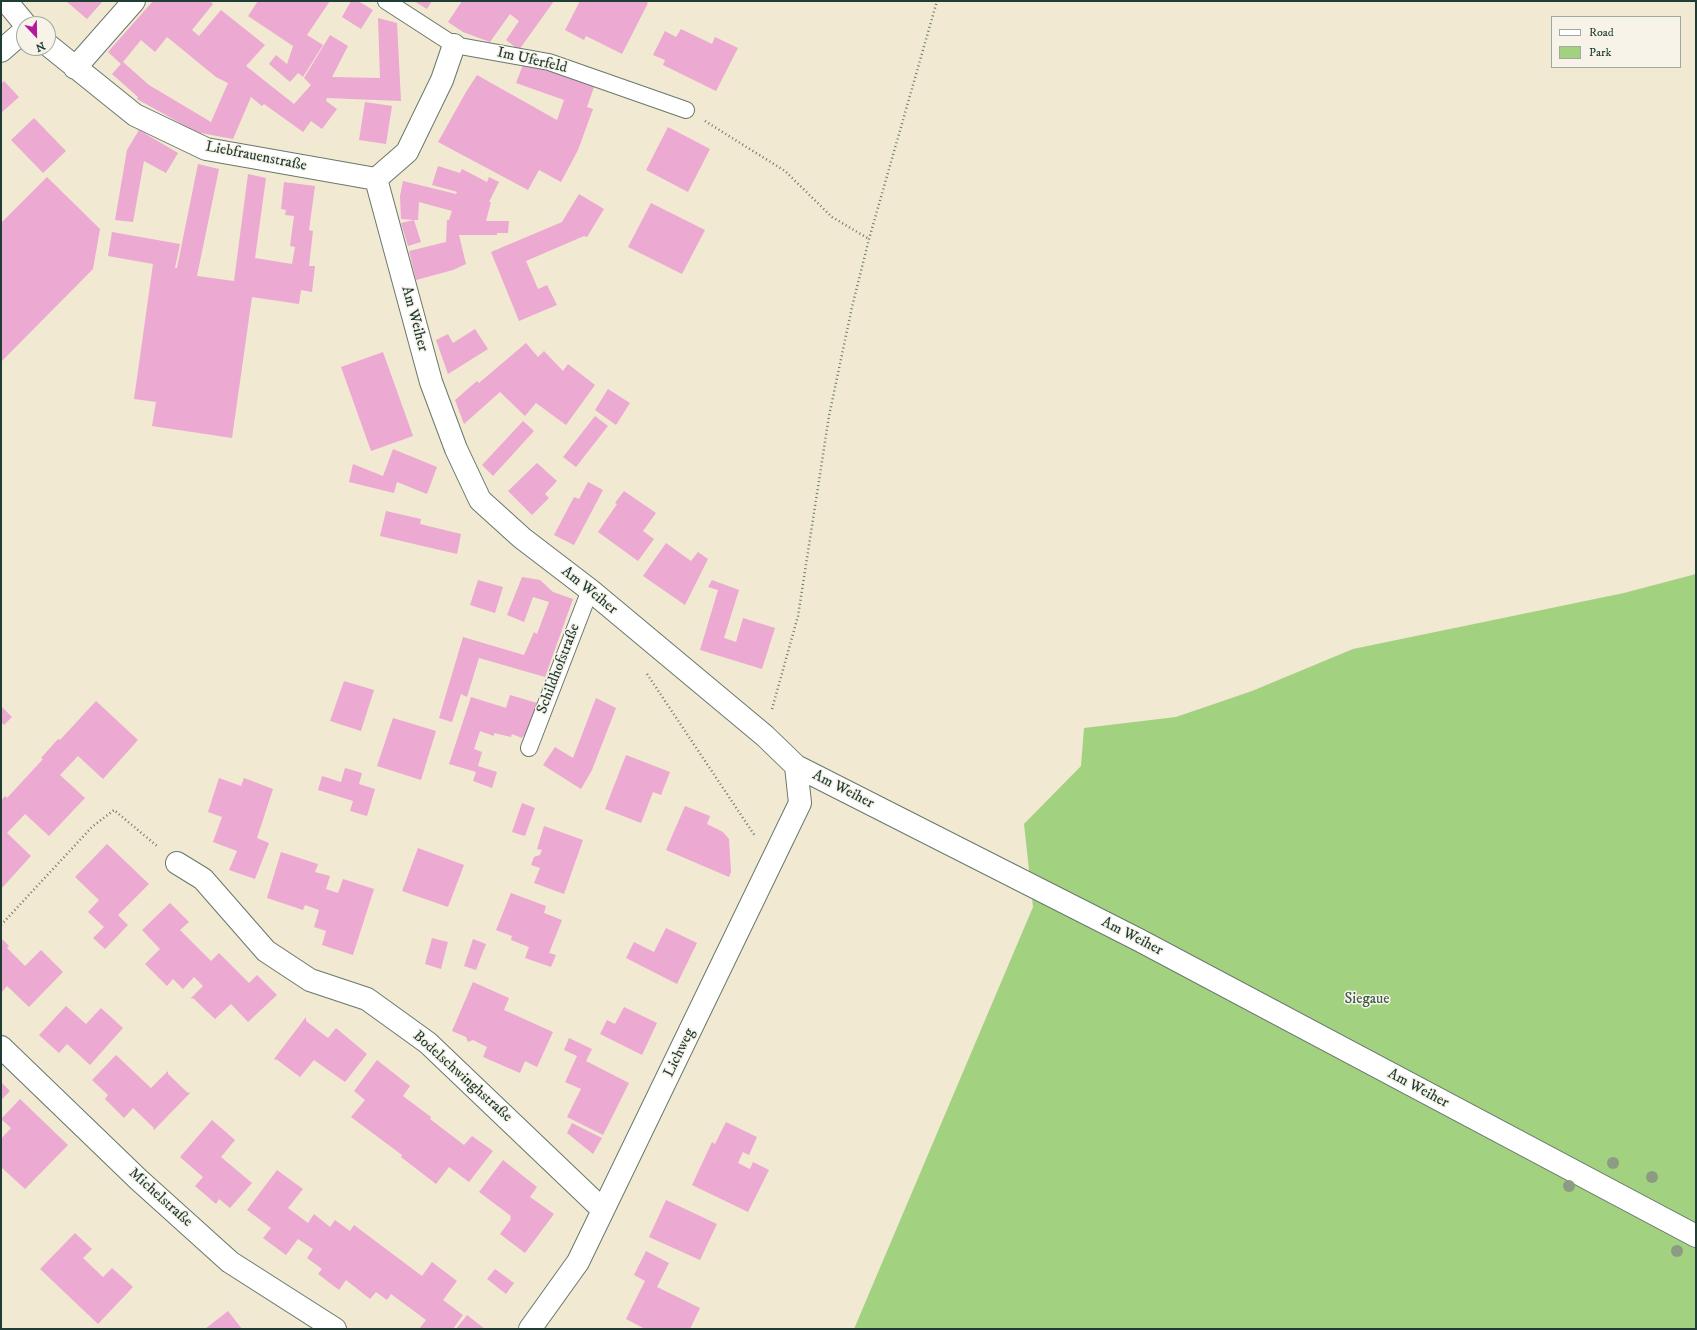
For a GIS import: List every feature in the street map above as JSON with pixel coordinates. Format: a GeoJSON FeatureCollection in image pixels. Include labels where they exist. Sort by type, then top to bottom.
{"type":"FeatureCollection","features":[{"type":"Feature","properties":{"kind":"street"},"geometry":{"type":"LineString","coordinates":[[6,1],[18,16]]}},
{"type":"Feature","properties":{"kind":"street"},"geometry":{"type":"LineString","coordinates":[[75,68],[134,1]]}},
{"type":"Feature","properties":{"kind":"street"},"geometry":{"type":"LineString","coordinates":[[1,51],[16,38]]}},
{"type":"Feature","properties":{"kind":"street"},"geometry":{"type":"LineString","coordinates":[[376,179],[407,152],[442,80],[454,45]]}},
{"type":"Feature","properties":{"kind":"street","name":"Liebfrauenstraße"},"geometry":{"type":"LineString","coordinates":[[56,52],[135,115],[206,149],[376,179]]}},
{"type":"Feature","properties":{"kind":"street","name":"Am Weiher"},"geometry":{"type":"LineString","coordinates":[[376,179],[431,382],[456,449],[480,500],[522,538],[590,590],[765,736],[796,766],[1139,940],[1696,1236]]}},
{"type":"Feature","properties":{"kind":"street","name":"Lichweg"},"geometry":{"type":"LineString","coordinates":[[530,1329],[578,1262],[800,803],[796,766]]}},
{"type":"Feature","properties":{"kind":"street","name":"Bodelschwinghstraße"},"geometry":{"type":"LineString","coordinates":[[177,863],[203,879],[266,951],[310,980],[367,1000],[428,1043],[603,1210]]}},
{"type":"Feature","properties":{"kind":"street","name":"Michelstraße"},"geometry":{"type":"LineString","coordinates":[[1,1047],[139,1180],[230,1262],[335,1329]]}},
{"type":"Feature","properties":{"kind":"lane","name":"Im Uferfeld"},"geometry":{"type":"LineString","coordinates":[[386,1],[454,45],[548,62],[686,110]]}},
{"type":"Feature","properties":{"kind":"lane","name":"Schildhofstraße"},"geometry":{"type":"LineString","coordinates":[[529,748],[590,590]]}},
{"type":"Feature","properties":{"kind":"path"},"geometry":{"type":"LineString","coordinates":[[765,736],[798,616],[829,416],[852,307],[869,239],[937,1]]}},
{"type":"Feature","properties":{"kind":"path"},"geometry":{"type":"LineString","coordinates":[[686,110],[785,171],[832,217],[869,239]]}},
{"type":"Feature","properties":{"kind":"path"},"geometry":{"type":"LineString","coordinates":[[646,672],[772,862]]}},
{"type":"Feature","properties":{"kind":"path"},"geometry":{"type":"LineString","coordinates":[[1,925],[92,827],[114,810],[177,863]]}},
{"type":"Feature","properties":{"kind":"green space","name":"Siegaue"},"geometry":{"type":"Polygon","coordinates":[[[1696,574],[1696,1329],[854,1329],[1033,907],[1024,824],[1081,766],[1084,728],[1176,717],[1252,691],[1353,649],[1624,593],[1696,574]]]}},
{"type":"Feature","properties":{"kind":"building"},"geometry":{"type":"Polygon","coordinates":[[[66,1],[103,1],[87,19],[66,1]]]}},
{"type":"Feature","properties":{"kind":"building"},"geometry":{"type":"Polygon","coordinates":[[[153,1],[210,1],[213,4],[192,30],[199,36],[221,10],[265,45],[246,66],[294,104],[311,85],[304,78],[330,35],[348,46],[332,77],[380,78],[378,18],[397,23],[401,101],[327,98],[326,101],[337,109],[322,129],[311,121],[303,132],[264,104],[262,106],[251,97],[233,139],[196,132],[137,99],[138,97],[112,74],[121,64],[108,52],[153,1]],[[167,37],[155,52],[141,40],[123,62],[149,85],[211,122],[228,83],[216,77],[167,37]]]}},
{"type":"Feature","properties":{"kind":"building"},"geometry":{"type":"Polygon","coordinates":[[[258,1],[330,1],[307,35],[323,45],[303,77],[298,73],[290,82],[269,64],[276,55],[287,64],[293,46],[248,16],[258,1]]]}},
{"type":"Feature","properties":{"kind":"building"},"geometry":{"type":"Polygon","coordinates":[[[351,1],[358,1],[373,10],[361,29],[342,17],[351,1]]]}},
{"type":"Feature","properties":{"kind":"building"},"geometry":{"type":"Polygon","coordinates":[[[414,1],[432,1],[427,9],[414,1]]]}},
{"type":"Feature","properties":{"kind":"building"},"geometry":{"type":"Polygon","coordinates":[[[462,1],[554,1],[519,50],[506,40],[519,21],[510,14],[490,42],[463,32],[448,22],[462,1]]]}},
{"type":"Feature","properties":{"kind":"building"},"geometry":{"type":"Polygon","coordinates":[[[580,1],[645,1],[648,3],[622,54],[586,36],[584,40],[565,30],[580,1]]]}},
{"type":"Feature","properties":{"kind":"building"},"geometry":{"type":"Polygon","coordinates":[[[681,29],[712,44],[715,37],[738,48],[716,91],[663,65],[665,60],[653,55],[665,31],[676,37],[681,29]]]}},
{"type":"Feature","properties":{"kind":"building"},"geometry":{"type":"Polygon","coordinates":[[[524,62],[594,87],[587,107],[593,109],[578,150],[561,182],[539,170],[528,190],[438,142],[477,75],[557,120],[564,100],[516,83],[524,62]]]}},
{"type":"Feature","properties":{"kind":"building"},"geometry":{"type":"Polygon","coordinates":[[[4,81],[19,97],[1,113],[1,84],[4,81]]]}},
{"type":"Feature","properties":{"kind":"building"},"geometry":{"type":"Polygon","coordinates":[[[365,102],[392,106],[386,144],[359,140],[365,102]]]}},
{"type":"Feature","properties":{"kind":"building"},"geometry":{"type":"Polygon","coordinates":[[[34,118],[66,151],[43,173],[11,140],[34,118]]]}},
{"type":"Feature","properties":{"kind":"building"},"geometry":{"type":"Polygon","coordinates":[[[668,127],[710,149],[688,192],[646,170],[668,127]]]}},
{"type":"Feature","properties":{"kind":"building"},"geometry":{"type":"Polygon","coordinates":[[[139,130],[178,153],[166,173],[144,161],[133,222],[115,220],[127,150],[139,130]]]}},
{"type":"Feature","properties":{"kind":"building"},"geometry":{"type":"Polygon","coordinates":[[[198,164],[219,169],[197,276],[234,281],[248,174],[266,178],[255,258],[292,264],[295,247],[290,246],[294,216],[285,215],[286,210],[281,209],[284,182],[315,186],[309,230],[313,231],[309,266],[315,266],[312,292],[301,290],[299,304],[252,297],[232,438],[152,426],[156,402],[134,399],[153,264],[108,256],[112,232],[180,244],[175,268],[177,268],[198,164]]]}},
{"type":"Feature","properties":{"kind":"building"},"geometry":{"type":"Polygon","coordinates":[[[438,166],[460,173],[462,169],[487,182],[489,177],[499,182],[489,202],[491,202],[486,221],[509,221],[508,233],[497,233],[497,235],[459,235],[466,264],[453,270],[416,280],[409,251],[446,242],[447,220],[449,220],[452,211],[419,202],[418,220],[401,219],[400,196],[403,181],[456,194],[457,192],[432,185],[438,166]]]}},
{"type":"Feature","properties":{"kind":"building"},"geometry":{"type":"Polygon","coordinates":[[[47,177],[100,229],[93,269],[1,362],[1,223],[47,177]]]}},
{"type":"Feature","properties":{"kind":"building"},"geometry":{"type":"Polygon","coordinates":[[[579,194],[604,209],[587,237],[584,236],[526,261],[538,289],[547,285],[557,305],[519,321],[491,252],[562,222],[579,194]]]}},
{"type":"Feature","properties":{"kind":"building"},"geometry":{"type":"Polygon","coordinates":[[[651,203],[705,230],[682,274],[628,247],[651,203]]]}},
{"type":"Feature","properties":{"kind":"building"},"geometry":{"type":"Polygon","coordinates":[[[414,220],[421,242],[408,246],[401,223],[414,220]]]}},
{"type":"Feature","properties":{"kind":"building"},"geometry":{"type":"Polygon","coordinates":[[[475,329],[488,349],[448,374],[436,340],[448,334],[453,343],[475,329]]]}},
{"type":"Feature","properties":{"kind":"building"},"geometry":{"type":"Polygon","coordinates":[[[526,343],[538,357],[544,351],[563,371],[568,364],[595,385],[566,425],[536,403],[525,416],[500,392],[464,424],[455,400],[477,381],[479,383],[526,343]]]}},
{"type":"Feature","properties":{"kind":"building"},"geometry":{"type":"Polygon","coordinates":[[[383,352],[413,436],[371,451],[341,367],[383,352]]]}},
{"type":"Feature","properties":{"kind":"building"},"geometry":{"type":"Polygon","coordinates":[[[608,389],[630,403],[616,425],[595,410],[608,389]]]}},
{"type":"Feature","properties":{"kind":"building"},"geometry":{"type":"Polygon","coordinates":[[[595,416],[608,426],[576,467],[563,457],[595,416]]]}},
{"type":"Feature","properties":{"kind":"building"},"geometry":{"type":"Polygon","coordinates":[[[523,421],[534,431],[493,476],[482,465],[523,421]]]}},
{"type":"Feature","properties":{"kind":"building"},"geometry":{"type":"Polygon","coordinates":[[[393,449],[437,467],[427,494],[397,482],[394,493],[349,482],[353,464],[383,476],[393,449]]]}},
{"type":"Feature","properties":{"kind":"building"},"geometry":{"type":"Polygon","coordinates":[[[537,463],[557,481],[545,494],[549,498],[532,515],[508,491],[537,463]]]}},
{"type":"Feature","properties":{"kind":"building"},"geometry":{"type":"Polygon","coordinates":[[[588,482],[603,490],[574,545],[554,535],[574,497],[579,499],[588,482]]]}},
{"type":"Feature","properties":{"kind":"building"},"geometry":{"type":"Polygon","coordinates":[[[624,491],[656,513],[643,531],[654,539],[638,561],[598,532],[624,491]]]}},
{"type":"Feature","properties":{"kind":"building"},"geometry":{"type":"Polygon","coordinates":[[[386,511],[421,519],[420,524],[461,534],[457,554],[380,536],[386,511]]]}},
{"type":"Feature","properties":{"kind":"building"},"geometry":{"type":"Polygon","coordinates":[[[666,543],[691,561],[698,552],[708,559],[685,605],[643,576],[666,543]]]}},
{"type":"Feature","properties":{"kind":"building"},"geometry":{"type":"Polygon","coordinates":[[[522,577],[540,580],[553,592],[573,599],[545,677],[479,658],[467,697],[461,694],[452,722],[439,718],[463,637],[524,655],[534,632],[537,634],[549,602],[533,597],[524,622],[507,615],[522,577]]]}},
{"type":"Feature","properties":{"kind":"building"},"geometry":{"type":"Polygon","coordinates":[[[478,580],[503,587],[495,613],[470,605],[478,580]]]}},
{"type":"Feature","properties":{"kind":"building"},"geometry":{"type":"Polygon","coordinates":[[[712,580],[739,590],[724,638],[736,642],[743,618],[775,628],[762,669],[700,650],[718,590],[708,587],[712,580]]]}},
{"type":"Feature","properties":{"kind":"building"},"geometry":{"type":"Polygon","coordinates":[[[344,681],[374,690],[361,731],[330,721],[344,681]]]}},
{"type":"Feature","properties":{"kind":"building"},"geometry":{"type":"Polygon","coordinates":[[[510,695],[537,703],[527,737],[523,736],[522,738],[512,734],[511,737],[494,733],[494,736],[480,731],[474,749],[482,752],[478,766],[497,772],[492,788],[473,781],[476,772],[449,764],[471,697],[506,708],[510,695]]]}},
{"type":"Feature","properties":{"kind":"building"},"geometry":{"type":"Polygon","coordinates":[[[596,698],[616,708],[592,770],[581,789],[543,765],[555,747],[573,758],[596,698]]]}},
{"type":"Feature","properties":{"kind":"building"},"geometry":{"type":"Polygon","coordinates":[[[96,701],[138,740],[103,779],[78,756],[60,775],[85,798],[49,836],[25,814],[7,833],[31,856],[1,889],[1,801],[5,796],[7,798],[43,759],[41,758],[58,739],[60,740],[96,701]]]}},
{"type":"Feature","properties":{"kind":"building"},"geometry":{"type":"Polygon","coordinates":[[[1,706],[12,717],[4,725],[1,722],[1,706]]]}},
{"type":"Feature","properties":{"kind":"building"},"geometry":{"type":"Polygon","coordinates":[[[393,718],[436,731],[421,780],[377,766],[393,718]]]}},
{"type":"Feature","properties":{"kind":"building"},"geometry":{"type":"Polygon","coordinates":[[[626,755],[670,772],[661,795],[653,792],[641,823],[605,809],[626,755]]]}},
{"type":"Feature","properties":{"kind":"building"},"geometry":{"type":"Polygon","coordinates":[[[345,768],[362,773],[359,784],[375,789],[367,816],[350,811],[353,801],[318,790],[322,776],[341,782],[345,768]]]}},
{"type":"Feature","properties":{"kind":"building"},"geometry":{"type":"Polygon","coordinates":[[[219,778],[241,786],[244,778],[273,789],[257,838],[269,843],[255,879],[229,870],[237,851],[213,842],[222,817],[208,812],[219,778]]]}},
{"type":"Feature","properties":{"kind":"building"},"geometry":{"type":"Polygon","coordinates":[[[522,803],[535,808],[525,836],[512,832],[522,803]]]}},
{"type":"Feature","properties":{"kind":"building"},"geometry":{"type":"Polygon","coordinates":[[[685,806],[710,816],[707,824],[723,832],[729,839],[731,872],[729,877],[666,850],[685,806]]]}},
{"type":"Feature","properties":{"kind":"building"},"geometry":{"type":"Polygon","coordinates":[[[544,826],[583,840],[564,894],[534,883],[540,868],[531,865],[534,857],[540,855],[542,850],[537,849],[544,826]]]}},
{"type":"Feature","properties":{"kind":"building"},"geometry":{"type":"Polygon","coordinates":[[[107,844],[149,884],[118,915],[128,925],[105,949],[93,938],[104,927],[88,912],[99,900],[75,877],[107,844]]]}},
{"type":"Feature","properties":{"kind":"building"},"geometry":{"type":"Polygon","coordinates":[[[418,848],[464,865],[448,907],[402,891],[418,848]]]}},
{"type":"Feature","properties":{"kind":"building"},"geometry":{"type":"Polygon","coordinates":[[[281,852],[318,864],[315,872],[330,876],[326,889],[338,893],[343,879],[374,889],[353,955],[322,945],[326,931],[314,927],[319,910],[305,905],[303,910],[267,898],[281,852]]]}},
{"type":"Feature","properties":{"kind":"building"},"geometry":{"type":"Polygon","coordinates":[[[511,893],[546,906],[544,913],[562,920],[549,953],[556,955],[551,967],[525,958],[529,947],[511,940],[512,936],[496,930],[511,893]]]}},
{"type":"Feature","properties":{"kind":"building"},"geometry":{"type":"Polygon","coordinates":[[[170,903],[189,922],[180,930],[211,961],[219,953],[249,983],[257,975],[277,995],[248,1022],[231,1004],[215,1019],[193,998],[191,998],[203,986],[194,977],[183,989],[173,979],[167,986],[145,964],[160,949],[142,930],[170,903]]]}},
{"type":"Feature","properties":{"kind":"building"},"geometry":{"type":"Polygon","coordinates":[[[666,928],[697,943],[677,984],[626,958],[634,942],[654,952],[666,928]]]}},
{"type":"Feature","properties":{"kind":"building"},"geometry":{"type":"Polygon","coordinates":[[[1,938],[9,946],[7,948],[25,966],[41,950],[63,972],[29,1007],[7,986],[1,993],[1,938]]]}},
{"type":"Feature","properties":{"kind":"building"},"geometry":{"type":"Polygon","coordinates":[[[432,938],[448,942],[441,969],[425,964],[432,938]]]}},
{"type":"Feature","properties":{"kind":"building"},"geometry":{"type":"Polygon","coordinates":[[[473,939],[486,944],[476,970],[464,966],[473,939]]]}},
{"type":"Feature","properties":{"kind":"building"},"geometry":{"type":"Polygon","coordinates":[[[473,982],[509,998],[504,1010],[553,1032],[537,1067],[525,1061],[520,1073],[483,1057],[487,1047],[473,1040],[468,1042],[466,1037],[452,1031],[473,982]]]}},
{"type":"Feature","properties":{"kind":"building"},"geometry":{"type":"Polygon","coordinates":[[[66,1006],[86,1024],[101,1008],[123,1028],[90,1065],[67,1044],[59,1053],[39,1035],[66,1006]]]}},
{"type":"Feature","properties":{"kind":"building"},"geometry":{"type":"Polygon","coordinates":[[[624,1007],[657,1023],[642,1055],[600,1034],[607,1020],[615,1024],[624,1007]]]}},
{"type":"Feature","properties":{"kind":"building"},"geometry":{"type":"Polygon","coordinates":[[[306,1017],[306,1021],[328,1038],[336,1028],[367,1054],[345,1082],[314,1060],[300,1077],[274,1059],[306,1017]]]}},
{"type":"Feature","properties":{"kind":"building"},"geometry":{"type":"Polygon","coordinates":[[[569,1038],[592,1049],[586,1061],[629,1083],[603,1135],[567,1117],[581,1089],[565,1082],[577,1056],[564,1050],[569,1038]]]}},
{"type":"Feature","properties":{"kind":"building"},"geometry":{"type":"Polygon","coordinates":[[[116,1055],[151,1088],[168,1071],[168,1074],[188,1093],[190,1093],[154,1130],[154,1128],[133,1108],[124,1118],[105,1099],[108,1095],[92,1080],[116,1055]]]}},
{"type":"Feature","properties":{"kind":"building"},"geometry":{"type":"Polygon","coordinates":[[[377,1060],[410,1086],[403,1096],[431,1117],[430,1119],[464,1145],[472,1136],[493,1151],[469,1182],[449,1167],[436,1184],[401,1157],[402,1155],[351,1117],[365,1100],[354,1091],[377,1060]]]}},
{"type":"Feature","properties":{"kind":"building"},"geometry":{"type":"Polygon","coordinates":[[[1,1082],[10,1091],[1,1100],[1,1082]]]}},
{"type":"Feature","properties":{"kind":"building"},"geometry":{"type":"Polygon","coordinates":[[[20,1099],[68,1145],[25,1189],[1,1167],[1,1139],[11,1128],[1,1119],[20,1099]]]}},
{"type":"Feature","properties":{"kind":"building"},"geometry":{"type":"Polygon","coordinates":[[[212,1120],[235,1140],[221,1157],[252,1183],[230,1208],[219,1199],[216,1204],[195,1186],[203,1177],[180,1157],[212,1120]]]}},
{"type":"Feature","properties":{"kind":"building"},"geometry":{"type":"Polygon","coordinates":[[[726,1122],[757,1137],[749,1155],[743,1152],[738,1163],[750,1169],[753,1162],[769,1170],[748,1212],[692,1185],[712,1142],[715,1144],[726,1122]]]}},
{"type":"Feature","properties":{"kind":"building"},"geometry":{"type":"Polygon","coordinates":[[[572,1123],[602,1138],[593,1154],[567,1133],[572,1123]]]}},
{"type":"Feature","properties":{"kind":"building"},"geometry":{"type":"Polygon","coordinates":[[[503,1160],[537,1187],[530,1197],[554,1214],[525,1253],[500,1234],[511,1219],[511,1216],[479,1192],[503,1160]]]}},
{"type":"Feature","properties":{"kind":"building"},"geometry":{"type":"Polygon","coordinates":[[[277,1170],[303,1189],[288,1208],[308,1223],[314,1214],[330,1227],[335,1220],[350,1231],[354,1225],[422,1276],[432,1262],[457,1281],[443,1300],[463,1315],[453,1329],[419,1329],[426,1320],[391,1294],[387,1300],[376,1292],[370,1299],[346,1280],[339,1290],[318,1274],[322,1269],[307,1258],[313,1249],[298,1239],[286,1255],[263,1238],[271,1228],[247,1210],[277,1170]]]}},
{"type":"Feature","properties":{"kind":"building"},"geometry":{"type":"Polygon","coordinates":[[[666,1200],[717,1224],[700,1260],[649,1237],[666,1200]]]}},
{"type":"Feature","properties":{"kind":"building"},"geometry":{"type":"Polygon","coordinates":[[[75,1233],[92,1249],[83,1258],[103,1277],[112,1268],[133,1287],[98,1324],[40,1269],[75,1233]]]}},
{"type":"Feature","properties":{"kind":"building"},"geometry":{"type":"Polygon","coordinates":[[[646,1251],[669,1263],[657,1287],[700,1308],[690,1329],[645,1329],[626,1319],[645,1281],[634,1275],[646,1251]]]}},
{"type":"Feature","properties":{"kind":"building"},"geometry":{"type":"Polygon","coordinates":[[[495,1269],[514,1283],[506,1294],[487,1279],[495,1269]]]}},
{"type":"Feature","properties":{"kind":"building"},"geometry":{"type":"Polygon","coordinates":[[[228,1311],[242,1329],[205,1329],[228,1311]]]}},
{"type":"Feature","properties":{"kind":"building"},"geometry":{"type":"Polygon","coordinates":[[[467,1315],[485,1329],[456,1329],[467,1315]]]}}]}
